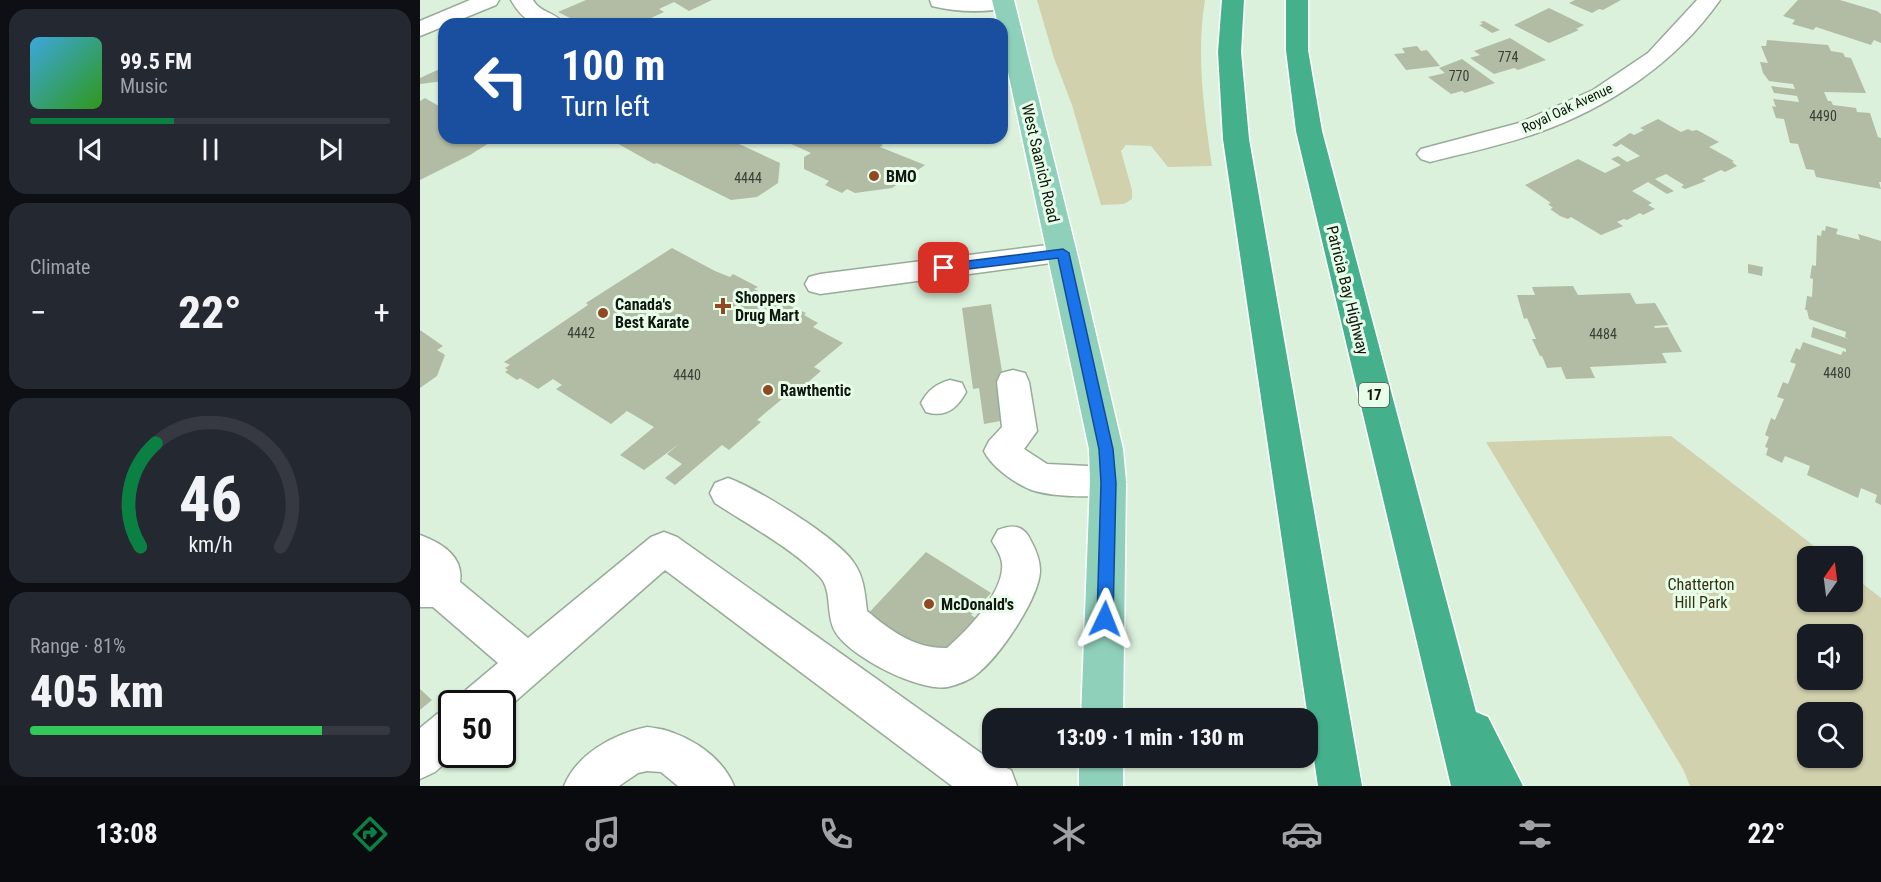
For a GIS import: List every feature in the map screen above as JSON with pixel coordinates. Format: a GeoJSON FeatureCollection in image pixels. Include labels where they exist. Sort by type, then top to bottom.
{"type":"FeatureCollection","features":[{"type":"Feature","properties":{"kind":"highway"},"geometry":{"type":"LineString","coordinates":[[1233,0],[1229,66],[1236,139],[1340,786]]}},
{"type":"Feature","properties":{"kind":"highway","name":"Patricia Bay Highway"},"geometry":{"type":"LineString","coordinates":[[1297,0],[1294,28],[1309,131],[1473,786]]}},
{"type":"Feature","properties":{"kind":"highway"},"geometry":{"type":"LineString","coordinates":[[1448,684],[1501,786]]}},
{"type":"Feature","properties":{"kind":"main road","name":"West Saanich Road"},"geometry":{"type":"LineString","coordinates":[[1003,1],[1007,18]]}},
{"type":"Feature","properties":{"kind":"main road","name":"West Saanich Road"},"geometry":{"type":"LineString","coordinates":[[1008,22],[1063,253],[1106,449],[1108,483],[1102,708]]}},
{"type":"Feature","properties":{"kind":"main road"},"geometry":{"type":"LineString","coordinates":[[1101,768],[1101,786]]}},
{"type":"Feature","properties":{"kind":"street"},"geometry":{"type":"LineString","coordinates":[[446,18],[488,0]]}},
{"type":"Feature","properties":{"kind":"street"},"geometry":{"type":"LineString","coordinates":[[522,0],[529,12],[541,18]]}},
{"type":"Feature","properties":{"kind":"street","name":"Royal Oak Avenue"},"geometry":{"type":"LineString","coordinates":[[1430,154],[1528,128],[1602,95],[1656,58],[1709,0]]}},
{"type":"Feature","properties":{"kind":"street"},"geometry":{"type":"LineString","coordinates":[[940,1],[972,4],[1003,1]]}},
{"type":"Feature","properties":{"kind":"street"},"geometry":{"type":"LineString","coordinates":[[420,29],[438,21]]}},
{"type":"Feature","properties":{"kind":"street"},"geometry":{"type":"LineString","coordinates":[[820,284],[966,274],[1063,253]]}},
{"type":"Feature","properties":{"kind":"street"},"geometry":{"type":"LineString","coordinates":[[1013,382],[1020,431],[1001,451],[1040,478],[1108,483]]}},
{"type":"Feature","properties":{"kind":"street"},"geometry":{"type":"LineString","coordinates":[[728,493],[833,563],[844,584],[850,621],[908,662],[922,667],[938,668],[962,662],[1009,605],[1015,596],[1021,571],[1021,559],[1011,541]]}},
{"type":"Feature","properties":{"kind":"street"},"geometry":{"type":"LineString","coordinates":[[497,690],[664,548],[979,779],[995,786]]}},
{"type":"Feature","properties":{"kind":"street"},"geometry":{"type":"LineString","coordinates":[[420,551],[443,570],[430,590],[528,663]]}},
{"type":"Feature","properties":{"kind":"street"},"geometry":{"type":"LineString","coordinates":[[420,757],[438,741]]}},
{"type":"Feature","properties":{"kind":"street"},"geometry":{"type":"LineString","coordinates":[[586,786],[614,761],[630,752],[644,749],[673,754],[712,786]]}},
{"type":"Feature","properties":{"kind":"green space"},"geometry":{"type":"Polygon","coordinates":[[[1037,0],[1205,0],[1201,62],[1212,166],[1168,167],[1151,146],[1126,145],[1121,151],[1132,190],[1132,199],[1124,204],[1101,205],[1072,105],[1054,58],[1037,0]]]}},
{"type":"Feature","properties":{"kind":"green space","name":"Chatterton Hill Park"},"geometry":{"type":"Polygon","coordinates":[[[1671,436],[1814,546],[1797,546],[1797,612],[1863,612],[1863,584],[1881,598],[1881,786],[1690,786],[1683,769],[1486,442],[1671,436]]]}},
{"type":"Feature","properties":{"kind":"building"},"geometry":{"type":"Polygon","coordinates":[[[586,0],[712,0],[689,11],[674,2],[659,9],[664,12],[651,18],[570,18],[558,12],[586,0]]]}},
{"type":"Feature","properties":{"kind":"building"},"geometry":{"type":"Polygon","coordinates":[[[1575,0],[1621,0],[1592,13],[1569,3],[1575,0]]]}},
{"type":"Feature","properties":{"kind":"building"},"geometry":{"type":"Polygon","coordinates":[[[1798,0],[1840,0],[1877,11],[1881,14],[1881,43],[1874,40],[1871,45],[1816,27],[1813,30],[1792,24],[1795,20],[1783,16],[1798,0]]]}},
{"type":"Feature","properties":{"kind":"building"},"geometry":{"type":"Polygon","coordinates":[[[1549,8],[1584,25],[1576,29],[1579,30],[1549,43],[1514,25],[1549,8]]]}},
{"type":"Feature","properties":{"kind":"building"},"geometry":{"type":"Polygon","coordinates":[[[1484,21],[1500,30],[1492,33],[1479,25],[1484,21]]]}},
{"type":"Feature","properties":{"kind":"building"},"geometry":{"type":"Polygon","coordinates":[[[1510,38],[1546,60],[1518,70],[1514,68],[1494,74],[1470,58],[1480,55],[1474,51],[1510,38]]]}},
{"type":"Feature","properties":{"kind":"building"},"geometry":{"type":"Polygon","coordinates":[[[1767,40],[1828,45],[1831,51],[1843,53],[1845,57],[1851,58],[1866,93],[1824,92],[1828,101],[1831,101],[1833,105],[1856,108],[1857,112],[1870,113],[1878,137],[1881,138],[1881,182],[1879,182],[1881,189],[1816,177],[1814,170],[1806,169],[1798,144],[1790,143],[1784,119],[1776,118],[1772,106],[1776,107],[1773,99],[1799,102],[1797,96],[1774,93],[1771,86],[1795,89],[1793,84],[1769,81],[1763,73],[1760,62],[1768,63],[1761,46],[1766,46],[1767,40]]]}},
{"type":"Feature","properties":{"kind":"building"},"geometry":{"type":"Polygon","coordinates":[[[1417,46],[1421,51],[1427,50],[1440,66],[1406,70],[1394,54],[1405,53],[1402,48],[1417,46]]]}},
{"type":"Feature","properties":{"kind":"building"},"geometry":{"type":"Polygon","coordinates":[[[1462,59],[1495,83],[1465,93],[1462,91],[1451,94],[1428,77],[1445,73],[1439,68],[1462,59]]]}},
{"type":"Feature","properties":{"kind":"building"},"geometry":{"type":"Polygon","coordinates":[[[438,70],[438,82],[420,84],[420,78],[438,70]]]}},
{"type":"Feature","properties":{"kind":"building"},"geometry":{"type":"Polygon","coordinates":[[[425,98],[438,106],[438,144],[487,144],[420,180],[420,101],[425,98]]]}},
{"type":"Feature","properties":{"kind":"building"},"geometry":{"type":"Polygon","coordinates":[[[1658,119],[1681,132],[1688,129],[1697,130],[1719,142],[1709,147],[1734,161],[1732,162],[1737,166],[1725,172],[1721,170],[1702,179],[1706,181],[1685,189],[1681,187],[1684,185],[1666,174],[1655,179],[1674,191],[1667,194],[1648,182],[1632,191],[1652,203],[1648,205],[1655,209],[1617,222],[1623,226],[1601,235],[1571,217],[1568,219],[1560,216],[1550,209],[1553,208],[1548,204],[1551,203],[1525,185],[1578,159],[1605,173],[1621,165],[1611,159],[1618,156],[1627,162],[1640,156],[1621,144],[1616,147],[1612,145],[1630,133],[1634,135],[1644,130],[1640,128],[1658,119]]]}},
{"type":"Feature","properties":{"kind":"building"},"geometry":{"type":"Polygon","coordinates":[[[619,144],[739,144],[780,163],[778,183],[757,197],[731,200],[657,163],[654,164],[619,144]]]}},
{"type":"Feature","properties":{"kind":"building"},"geometry":{"type":"Polygon","coordinates":[[[791,144],[881,144],[883,145],[880,147],[925,165],[892,188],[855,193],[847,189],[842,193],[825,185],[829,181],[804,169],[804,157],[811,153],[791,144]]]}},
{"type":"Feature","properties":{"kind":"building"},"geometry":{"type":"Polygon","coordinates":[[[1826,226],[1838,229],[1836,234],[1860,240],[1858,234],[1881,241],[1881,505],[1875,502],[1877,495],[1861,488],[1858,498],[1807,475],[1810,466],[1785,456],[1782,463],[1766,455],[1768,448],[1765,447],[1769,437],[1765,435],[1771,418],[1775,420],[1784,399],[1777,397],[1783,382],[1788,384],[1796,364],[1790,362],[1796,348],[1800,350],[1803,342],[1841,355],[1843,351],[1846,352],[1846,349],[1811,337],[1813,327],[1849,339],[1845,337],[1846,332],[1809,319],[1807,310],[1805,310],[1807,296],[1812,297],[1813,279],[1810,278],[1812,265],[1816,266],[1817,235],[1821,236],[1826,226]]]}},
{"type":"Feature","properties":{"kind":"building"},"geometry":{"type":"Polygon","coordinates":[[[672,248],[715,271],[730,277],[733,274],[758,287],[754,289],[806,313],[804,315],[818,323],[813,327],[843,343],[814,367],[821,371],[792,396],[788,394],[757,420],[761,422],[729,450],[722,445],[675,485],[665,478],[682,464],[667,454],[679,444],[644,470],[620,455],[654,427],[627,411],[611,424],[556,389],[562,385],[553,379],[538,389],[505,372],[508,370],[505,368],[510,365],[504,362],[588,305],[586,303],[672,248]]]}},
{"type":"Feature","properties":{"kind":"building"},"geometry":{"type":"Polygon","coordinates":[[[1748,264],[1763,267],[1762,276],[1748,273],[1748,264]]]}},
{"type":"Feature","properties":{"kind":"building"},"geometry":{"type":"Polygon","coordinates":[[[1573,286],[1578,295],[1630,293],[1636,304],[1655,303],[1668,325],[1654,326],[1655,328],[1668,327],[1682,352],[1662,353],[1667,363],[1590,367],[1595,378],[1566,379],[1561,367],[1547,368],[1532,339],[1536,339],[1527,318],[1524,319],[1517,295],[1535,295],[1532,287],[1573,286]]]}},
{"type":"Feature","properties":{"kind":"building"},"geometry":{"type":"Polygon","coordinates":[[[991,304],[1004,384],[1006,420],[984,424],[979,388],[973,389],[962,308],[991,304]]]}},
{"type":"Feature","properties":{"kind":"building"},"geometry":{"type":"Polygon","coordinates":[[[420,330],[443,346],[437,350],[445,355],[437,376],[420,388],[420,330]]]}},
{"type":"Feature","properties":{"kind":"building","name":"McDonald's"},"geometry":{"type":"Polygon","coordinates":[[[926,552],[991,593],[971,615],[982,622],[958,645],[915,654],[863,619],[926,552]]]}},
{"type":"Feature","properties":{"kind":"building"},"geometry":{"type":"Polygon","coordinates":[[[420,689],[432,700],[420,710],[420,689]]]}},
{"type":"Feature","properties":{"kind":"place","name":"BMO"},"geometry":{"type":"Point","coordinates":[874,176]}},
{"type":"Feature","properties":{"kind":"place","name":"Shoppers Drug Mart"},"geometry":{"type":"Point","coordinates":[723,306]}},
{"type":"Feature","properties":{"kind":"place","name":"Canada's Best Karate"},"geometry":{"type":"Point","coordinates":[603,313]}},
{"type":"Feature","properties":{"kind":"place","name":"Rawthentic"},"geometry":{"type":"Point","coordinates":[768,390]}},
{"type":"Feature","properties":{"kind":"place","name":"McDonald's"},"geometry":{"type":"Point","coordinates":[929,604]}},
{"type":"Feature","properties":{"kind":"route"},"geometry":{"type":"LineString","coordinates":[[944,268],[1063,253],[1106,449],[1108,483],[1105,619]]}}]}
